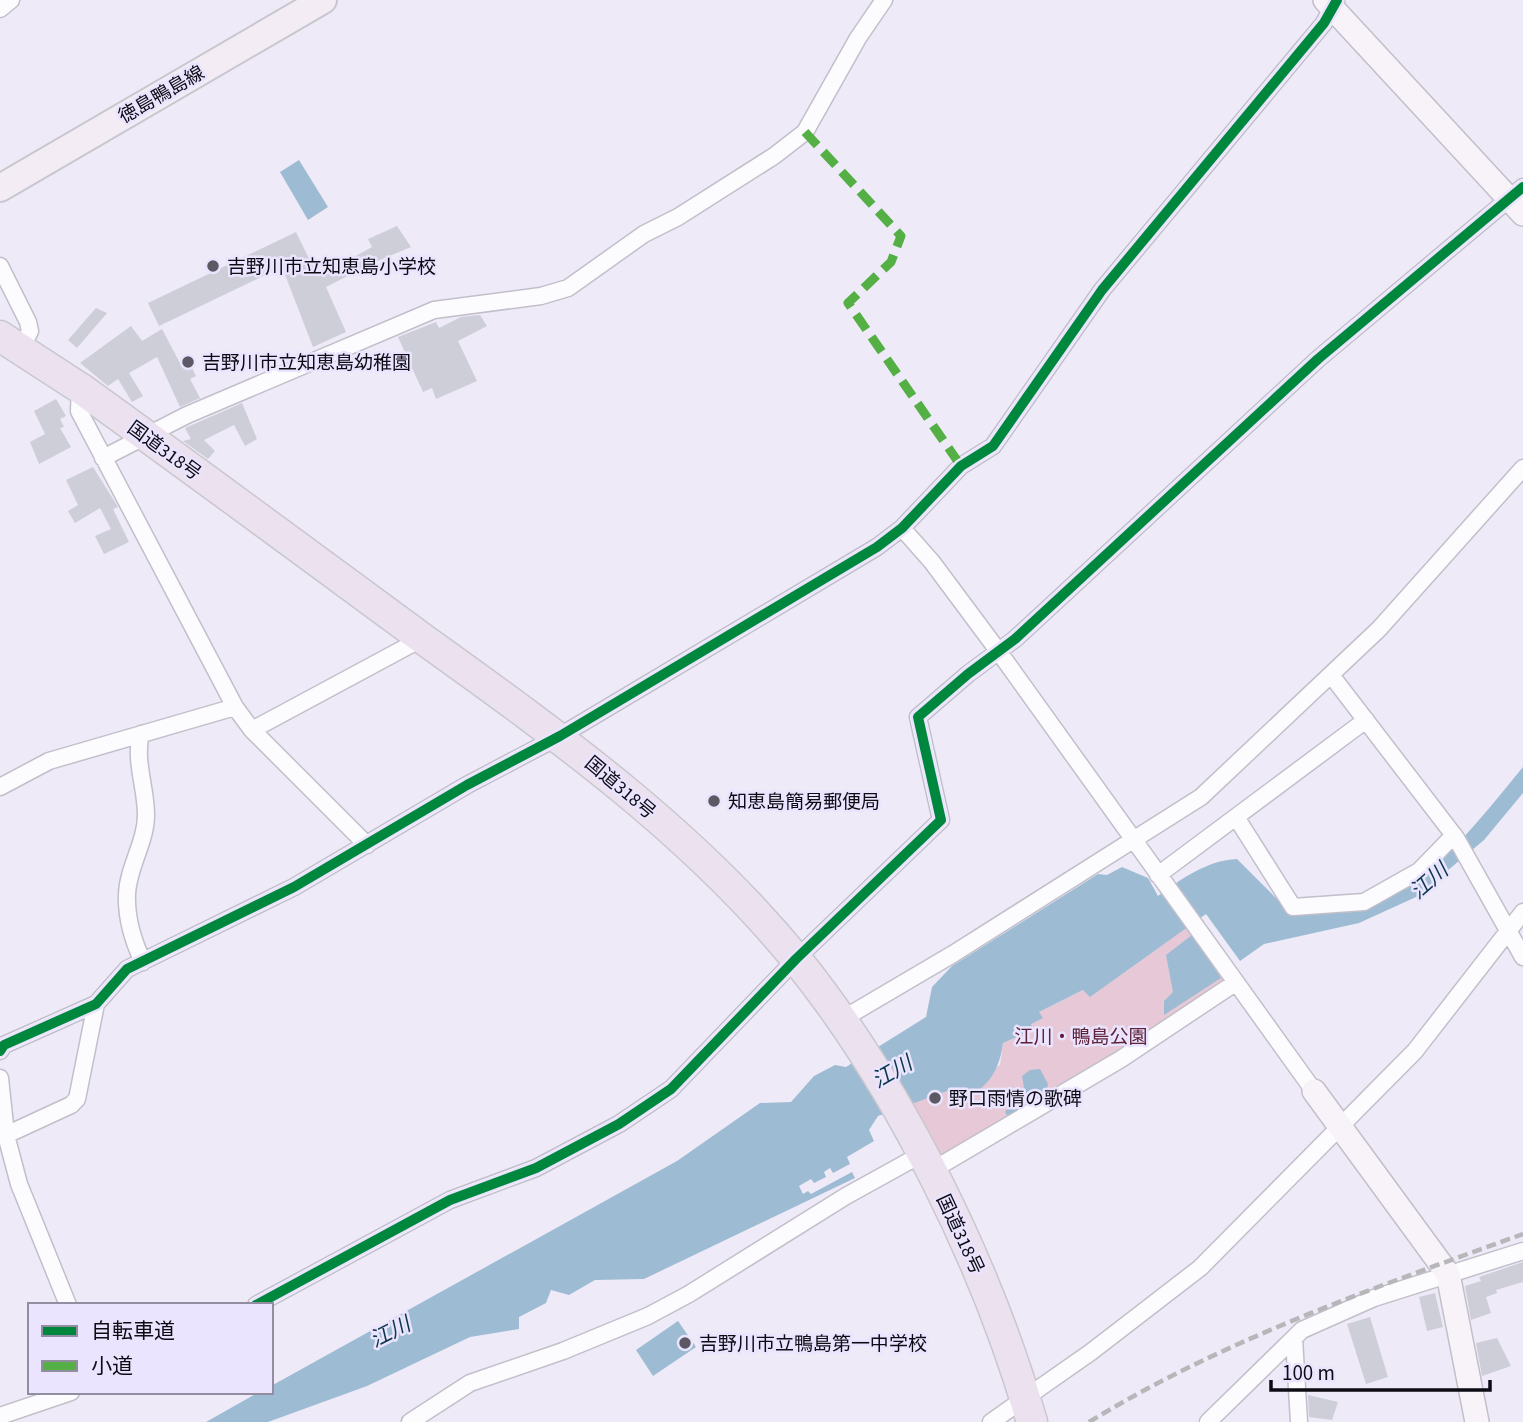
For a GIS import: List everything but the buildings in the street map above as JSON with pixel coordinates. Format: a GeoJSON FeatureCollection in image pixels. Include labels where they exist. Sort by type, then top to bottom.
{"type":"FeatureCollection","features":[{"type":"Feature","properties":{"kind":"highway","name":"国道318号"},"geometry":{"type":"LineString","coordinates":[[11,342],[80,388],[559,736],[657,816],[796,959],[841,1020],[926,1162],[975,1263],[1029,1410]]}},
{"type":"Feature","properties":{"kind":"main road","name":"徳島鴨島線"},"geometry":{"type":"LineString","coordinates":[[0,188],[323,0]]}},
{"type":"Feature","properties":{"kind":"street"},"geometry":{"type":"LineString","coordinates":[[0,9],[11,0]]}},
{"type":"Feature","properties":{"kind":"street"},"geometry":{"type":"LineString","coordinates":[[103,458],[199,409],[434,310],[541,296],[568,288],[644,234],[677,217],[774,156],[805,132],[858,38],[884,0]]}},
{"type":"Feature","properties":{"kind":"street"},"geometry":{"type":"LineString","coordinates":[[0,1051],[4,1045],[96,1004],[127,970],[294,887],[559,736],[877,547],[902,528],[961,466],[993,446],[1102,290],[1324,23],[1331,2],[1519,200],[1318,359],[999,652],[968,674],[918,717],[942,820],[796,959],[671,1089],[619,1124],[536,1168],[450,1200],[260,1303]]}},
{"type":"Feature","properties":{"kind":"street"},"geometry":{"type":"LineString","coordinates":[[0,266],[29,322],[30,331],[11,342]]}},
{"type":"Feature","properties":{"kind":"street"},"geometry":{"type":"LineString","coordinates":[[80,388],[79,411],[235,707],[252,730],[367,845]]}},
{"type":"Feature","properties":{"kind":"street"},"geometry":{"type":"LineString","coordinates":[[841,1020],[1133,842],[1201,797],[1379,628],[1523,467]]}},
{"type":"Feature","properties":{"kind":"street"},"geometry":{"type":"LineString","coordinates":[[902,528],[932,562],[999,652],[1133,842],[1448,1274],[1477,1422]]}},
{"type":"Feature","properties":{"kind":"street"},"geometry":{"type":"LineString","coordinates":[[252,730],[423,638]]}},
{"type":"Feature","properties":{"kind":"street"},"geometry":{"type":"LineString","coordinates":[[1331,675],[1455,836],[1523,957]]}},
{"type":"Feature","properties":{"kind":"street"},"geometry":{"type":"LineString","coordinates":[[0,787],[49,761],[235,707]]}},
{"type":"Feature","properties":{"kind":"street"},"geometry":{"type":"LineString","coordinates":[[1161,879],[1236,817],[1366,720]]}},
{"type":"Feature","properties":{"kind":"street"},"geometry":{"type":"LineString","coordinates":[[141,734],[138,747],[146,810],[145,831],[127,892],[132,939],[144,961]]}},
{"type":"Feature","properties":{"kind":"street"},"geometry":{"type":"LineString","coordinates":[[1236,817],[1293,907],[1364,902],[1419,871],[1455,836]]}},
{"type":"Feature","properties":{"kind":"street"},"geometry":{"type":"LineString","coordinates":[[991,1422],[1029,1410],[1200,1268],[1415,1051],[1523,912]]}},
{"type":"Feature","properties":{"kind":"street"},"geometry":{"type":"LineString","coordinates":[[410,1422],[444,1397],[470,1383],[648,1316],[689,1294],[846,1196],[926,1162],[1120,1060],[1235,983]]}},
{"type":"Feature","properties":{"kind":"street"},"geometry":{"type":"LineString","coordinates":[[6,1135],[71,1105],[77,1099],[96,1004]]}},
{"type":"Feature","properties":{"kind":"street"},"geometry":{"type":"LineString","coordinates":[[0,1078],[6,1135],[19,1184],[67,1303]]}},
{"type":"Feature","properties":{"kind":"street"},"geometry":{"type":"LineString","coordinates":[[1208,1422],[1302,1330],[1374,1298],[1523,1251]]}},
{"type":"Feature","properties":{"kind":"street"},"geometry":{"type":"LineString","coordinates":[[1294,1338],[1299,1422]]}},
{"type":"Feature","properties":{"kind":"street"},"geometry":{"type":"LineString","coordinates":[[0,1416],[65,1394]]}},
{"type":"Feature","properties":{"kind":"green space","name":"江川・鴨島公園"},"geometry":{"type":"Polygon","coordinates":[[[1193,923],[1235,983],[1120,1060],[937,1158],[908,1104],[954,1089],[1000,1065],[1003,1043],[1033,1030],[1030,1024],[1039,1012],[1083,990],[1091,996],[1193,923]]]}},
{"type":"Feature","properties":{"kind":"water"},"geometry":{"type":"Polygon","coordinates":[[[299,160],[328,207],[308,220],[280,172],[299,160]]]}},
{"type":"Feature","properties":{"kind":"water","name":"江川"},"geometry":{"type":"Polygon","coordinates":[[[1523,767],[1523,793],[1484,840],[1416,897],[1359,923],[1264,944],[1240,961],[1206,914],[1090,997],[1083,990],[1039,1012],[1043,1018],[1031,1024],[1033,1030],[1003,1043],[999,1062],[991,1078],[971,1096],[962,1101],[953,1089],[878,1116],[869,1130],[874,1141],[847,1157],[850,1164],[833,1173],[830,1168],[824,1172],[826,1177],[814,1183],[811,1179],[799,1186],[803,1194],[808,1191],[811,1194],[852,1172],[855,1178],[644,1279],[595,1280],[569,1295],[551,1290],[546,1303],[519,1317],[519,1329],[470,1337],[367,1386],[268,1422],[206,1422],[255,1394],[273,1394],[273,1385],[677,1161],[760,1103],[791,1102],[814,1076],[835,1065],[846,1067],[926,1017],[932,987],[952,966],[1098,874],[1107,875],[1122,867],[1148,878],[1158,896],[1205,867],[1237,859],[1293,915],[1344,911],[1373,904],[1396,893],[1437,863],[1474,826],[1523,767]]]}},
{"type":"Feature","properties":{"kind":"water"},"geometry":{"type":"Polygon","coordinates":[[[1192,935],[1221,978],[1164,1015],[1164,1001],[1173,992],[1166,955],[1192,935]]]}},
{"type":"Feature","properties":{"kind":"water"},"geometry":{"type":"Polygon","coordinates":[[[1040,1069],[1048,1084],[1045,1099],[1009,1119],[1005,1112],[1024,1088],[1022,1076],[1030,1070],[1040,1069]]]}},
{"type":"Feature","properties":{"kind":"water"},"geometry":{"type":"Polygon","coordinates":[[[678,1321],[696,1347],[653,1376],[636,1350],[678,1321]]]}},
{"type":"Feature","properties":{"kind":"railway"},"geometry":{"type":"LineString","coordinates":[[1089,1422],[1193,1365],[1247,1340],[1356,1295],[1523,1234]]}},
{"type":"Feature","properties":{"kind":"marked path"},"geometry":{"type":"LineString","coordinates":[[805,132],[901,236],[891,262],[848,303],[961,466]]}},
{"type":"Feature","properties":{"kind":"cycle path"},"geometry":{"type":"LineString","coordinates":[[0,1051],[4,1045],[96,1004],[127,969],[294,887],[467,785],[560,736],[877,547],[902,528],[961,466],[993,446],[1102,290],[1324,23],[1337,0]]}},
{"type":"Feature","properties":{"kind":"cycle path"},"geometry":{"type":"LineString","coordinates":[[260,1303],[450,1200],[536,1168],[619,1124],[671,1089],[796,959],[941,820],[918,717],[968,674],[1015,639],[1318,359],[1523,187]]}},
{"type":"Feature","properties":{"kind":"place","name":"吉野川市立知恵島小学校"},"geometry":{"type":"Point","coordinates":[213,266]}},
{"type":"Feature","properties":{"kind":"place","name":"吉野川市立知恵島幼稚園"},"geometry":{"type":"Point","coordinates":[188,362]}},
{"type":"Feature","properties":{"kind":"place","name":"知恵島簡易郵便局"},"geometry":{"type":"Point","coordinates":[714,801]}},
{"type":"Feature","properties":{"kind":"place","name":"野口雨情の歌碑"},"geometry":{"type":"Point","coordinates":[935,1098]}},
{"type":"Feature","properties":{"kind":"place","name":"吉野川市立鴨島第一中学校"},"geometry":{"type":"Point","coordinates":[685,1343]}}]}
